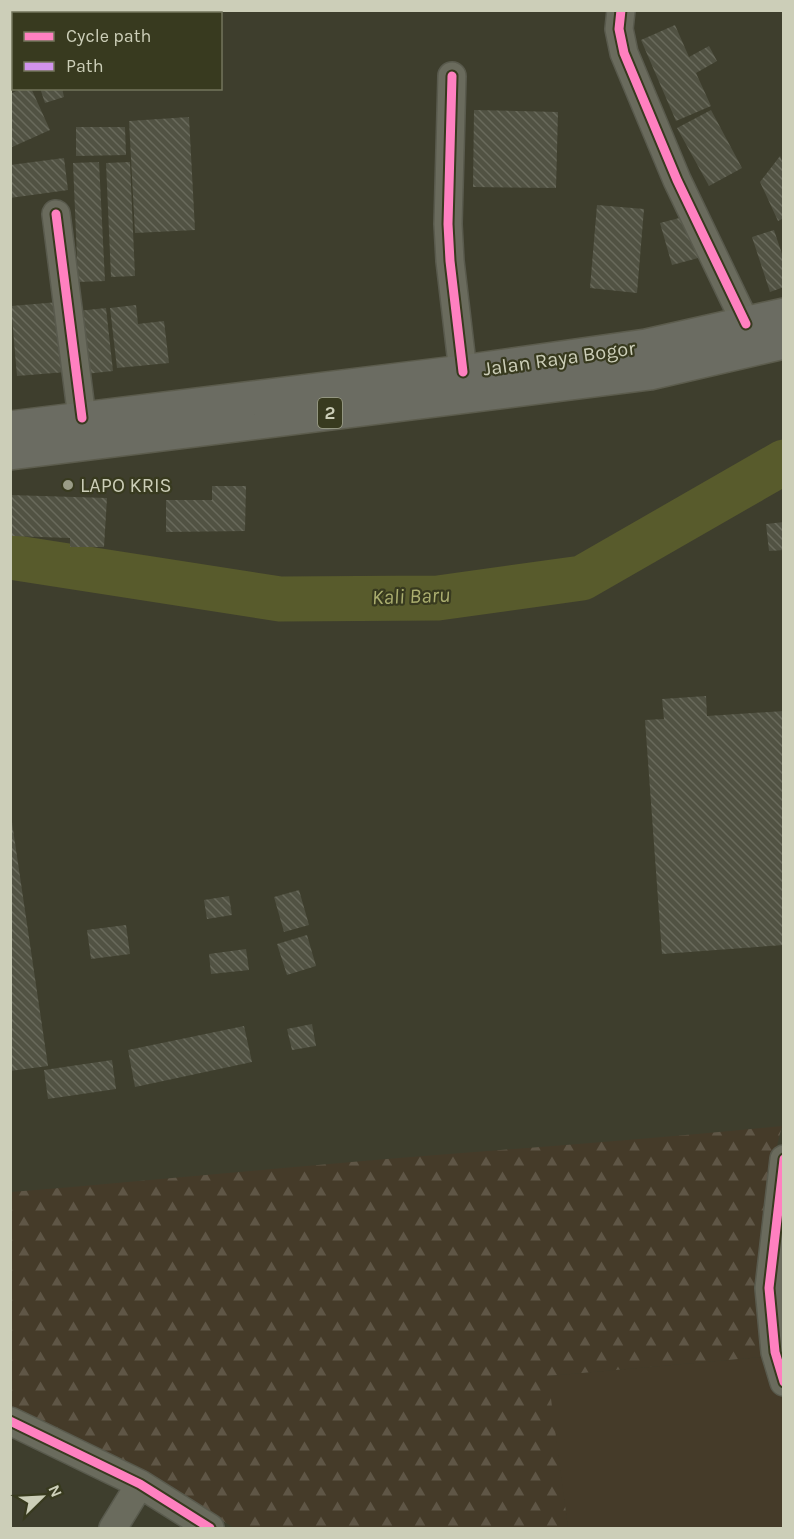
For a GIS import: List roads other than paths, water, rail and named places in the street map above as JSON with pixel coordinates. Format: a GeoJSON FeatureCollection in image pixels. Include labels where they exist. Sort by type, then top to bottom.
{"type":"FeatureCollection","features":[{"type":"Feature","properties":{"kind":"highway","name":"Jalan Raya Bogor"},"geometry":{"type":"LineString","coordinates":[[10,428],[463,372],[646,346],[783,315]]}},
{"type":"Feature","properties":{"kind":"highway","name":"Jalan Raya Bogor"},"geometry":{"type":"LineString","coordinates":[[10,453],[650,373],[783,342]]}},
{"type":"Feature","properties":{"kind":"street"},"geometry":{"type":"LineString","coordinates":[[621,10],[619,29],[624,53],[677,180],[746,324]]}},
{"type":"Feature","properties":{"kind":"street"},"geometry":{"type":"LineString","coordinates":[[452,76],[448,224],[463,372]]}},
{"type":"Feature","properties":{"kind":"street"},"geometry":{"type":"LineString","coordinates":[[56,214],[82,418]]}},
{"type":"Feature","properties":{"kind":"street"},"geometry":{"type":"LineString","coordinates":[[783,1171],[769,1288],[783,1382]]}},
{"type":"Feature","properties":{"kind":"street"},"geometry":{"type":"LineString","coordinates":[[10,1421],[140,1484],[210,1528]]}},
{"type":"Feature","properties":{"kind":"street"},"geometry":{"type":"LineString","coordinates":[[113,1528],[140,1484]]}},
{"type":"Feature","properties":{"kind":"waterway","name":"Kali Baru"},"geometry":{"type":"LineString","coordinates":[[10,557],[280,599],[438,598],[582,578],[784,462]]}},
{"type":"Feature","properties":{"kind":"place","name":"LAPO KRIS"},"geometry":{"type":"Point","coordinates":[68,485]}}]}
